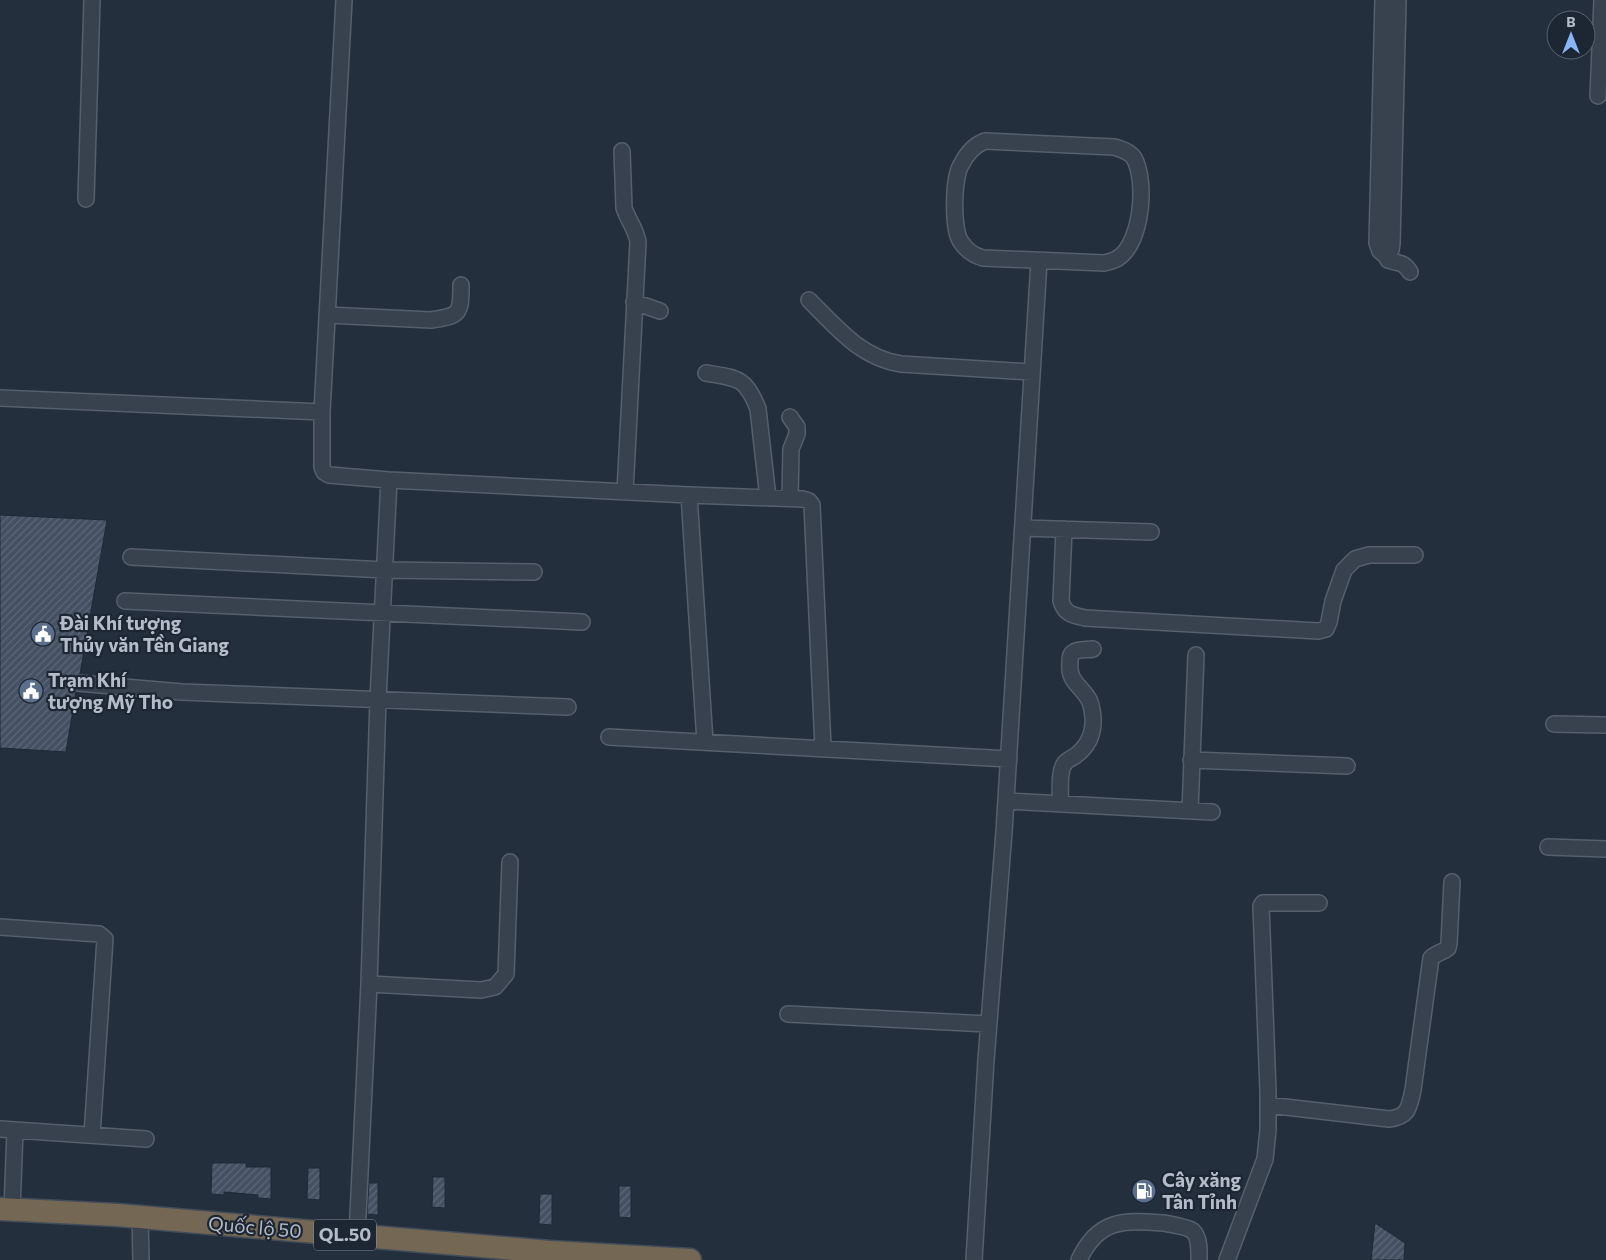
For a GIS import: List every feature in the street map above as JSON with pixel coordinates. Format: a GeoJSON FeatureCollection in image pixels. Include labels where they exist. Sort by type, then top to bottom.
{"type":"FeatureCollection","features":[{"type":"Feature","properties":{"kind":"highway","name":"Quốc lộ 50"},"geometry":{"type":"LineString","coordinates":[[6,1210],[117,1215],[357,1236],[550,1256],[690,1260]]}},
{"type":"Feature","properties":{"kind":"street"},"geometry":{"type":"LineString","coordinates":[[86,199],[92,0]]}},
{"type":"Feature","properties":{"kind":"street"},"geometry":{"type":"LineString","coordinates":[[344,0],[322,412],[322,467],[324,472],[329,476],[389,480],[689,495],[790,498],[809,501],[812,505],[823,748]]}},
{"type":"Feature","properties":{"kind":"street"},"geometry":{"type":"LineString","coordinates":[[1383,0],[1377,243],[1380,251],[1388,260],[1402,263],[1410,272]]}},
{"type":"Feature","properties":{"kind":"street"},"geometry":{"type":"LineString","coordinates":[[1386,256],[1392,250],[1398,0]]}},
{"type":"Feature","properties":{"kind":"street"},"geometry":{"type":"LineString","coordinates":[[1598,96],[1602,0]]}},
{"type":"Feature","properties":{"kind":"street"},"geometry":{"type":"LineString","coordinates":[[1381,60],[1397,60]]}},
{"type":"Feature","properties":{"kind":"street"},"geometry":{"type":"LineString","coordinates":[[985,140],[1114,147],[1127,151],[1133,157],[1142,192],[1138,226],[1130,246],[1118,258],[1104,263],[1039,261],[983,258],[971,253],[959,241],[955,224],[956,177],[960,166],[971,150],[976,144],[985,140]]}},
{"type":"Feature","properties":{"kind":"street"},"geometry":{"type":"LineString","coordinates":[[622,151],[624,208],[636,233],[638,242],[625,492]]}},
{"type":"Feature","properties":{"kind":"street"},"geometry":{"type":"LineString","coordinates":[[974,1260],[988,1024],[1009,759],[1039,261]]}},
{"type":"Feature","properties":{"kind":"street"},"geometry":{"type":"LineString","coordinates":[[327,315],[405,320],[445,318],[455,314],[461,307],[461,285]]}},
{"type":"Feature","properties":{"kind":"street"},"geometry":{"type":"LineString","coordinates":[[809,300],[846,336],[872,355],[887,362],[1032,372]]}},
{"type":"Feature","properties":{"kind":"street"},"geometry":{"type":"LineString","coordinates":[[634,302],[660,312]]}},
{"type":"Feature","properties":{"kind":"street"},"geometry":{"type":"LineString","coordinates":[[706,373],[738,379],[746,385],[754,400],[758,410],[768,498]]}},
{"type":"Feature","properties":{"kind":"street"},"geometry":{"type":"LineString","coordinates":[[0,398],[322,412]]}},
{"type":"Feature","properties":{"kind":"street"},"geometry":{"type":"LineString","coordinates":[[790,417],[797,427],[797,434],[791,449],[790,498]]}},
{"type":"Feature","properties":{"kind":"street"},"geometry":{"type":"LineString","coordinates":[[357,1236],[369,984],[378,699],[389,480]]}},
{"type":"Feature","properties":{"kind":"street"},"geometry":{"type":"LineString","coordinates":[[689,495],[705,742]]}},
{"type":"Feature","properties":{"kind":"street"},"geometry":{"type":"LineString","coordinates":[[1023,528],[1151,532]]}},
{"type":"Feature","properties":{"kind":"street"},"geometry":{"type":"LineString","coordinates":[[1064,529],[1061,601],[1063,608],[1071,615],[1085,618],[1318,632],[1326,629],[1344,570],[1355,558],[1369,555],[1415,555]]}},
{"type":"Feature","properties":{"kind":"street"},"geometry":{"type":"LineString","coordinates":[[131,557],[385,570],[534,572]]}},
{"type":"Feature","properties":{"kind":"street"},"geometry":{"type":"LineString","coordinates":[[125,601],[582,622]]}},
{"type":"Feature","properties":{"kind":"street"},"geometry":{"type":"LineString","coordinates":[[1060,804],[1061,770],[1065,762],[1083,750],[1089,742],[1092,734],[1093,720],[1092,707],[1088,698],[1074,682],[1071,675],[1070,656],[1076,650],[1092,649]]}},
{"type":"Feature","properties":{"kind":"street"},"geometry":{"type":"LineString","coordinates":[[1190,811],[1196,656]]}},
{"type":"Feature","properties":{"kind":"street"},"geometry":{"type":"LineString","coordinates":[[78,683],[182,692],[568,707]]}},
{"type":"Feature","properties":{"kind":"street"},"geometry":{"type":"LineString","coordinates":[[1554,724],[1606,725]]}},
{"type":"Feature","properties":{"kind":"street"},"geometry":{"type":"LineString","coordinates":[[609,737],[1009,759]]}},
{"type":"Feature","properties":{"kind":"street"},"geometry":{"type":"LineString","coordinates":[[1191,760],[1347,766]]}},
{"type":"Feature","properties":{"kind":"street"},"geometry":{"type":"LineString","coordinates":[[1006,801],[1212,812]]}},
{"type":"Feature","properties":{"kind":"street"},"geometry":{"type":"LineString","coordinates":[[1548,847],[1606,849]]}},
{"type":"Feature","properties":{"kind":"street"},"geometry":{"type":"LineString","coordinates":[[369,984],[482,990],[496,987],[506,974],[510,862]]}},
{"type":"Feature","properties":{"kind":"street"},"geometry":{"type":"LineString","coordinates":[[1268,1105],[1388,1119],[1398,1118],[1407,1111],[1413,1090],[1431,958],[1448,948],[1452,882]]}},
{"type":"Feature","properties":{"kind":"street"},"geometry":{"type":"LineString","coordinates":[[1227,1260],[1265,1159],[1268,1130],[1261,906],[1263,903],[1319,902]]}},
{"type":"Feature","properties":{"kind":"street"},"geometry":{"type":"LineString","coordinates":[[0,927],[99,934],[105,939],[92,1135]]}},
{"type":"Feature","properties":{"kind":"street"},"geometry":{"type":"LineString","coordinates":[[788,1014],[988,1024]]}},
{"type":"Feature","properties":{"kind":"street"},"geometry":{"type":"LineString","coordinates":[[0,1128],[146,1140]]}},
{"type":"Feature","properties":{"kind":"street"},"geometry":{"type":"LineString","coordinates":[[6,1210],[16,1130]]}},
{"type":"Feature","properties":{"kind":"street"},"geometry":{"type":"LineString","coordinates":[[140,1217],[141,1260]]}},
{"type":"Feature","properties":{"kind":"street"},"geometry":{"type":"LineString","coordinates":[[1079,1260],[1093,1238],[1119,1222],[1167,1224],[1191,1229],[1197,1236],[1199,1260]]}},
{"type":"Feature","properties":{"kind":"building","name":"Đài Khí tượng Thủy văn Tền Giang"},"geometry":{"type":"Polygon","coordinates":[[[0,515],[107,520],[80,674],[74,675],[69,682],[70,687],[76,692],[66,752],[0,748],[0,515]]]}},
{"type":"Feature","properties":{"kind":"building"},"geometry":{"type":"Polygon","coordinates":[[[212,1163],[246,1163],[246,1167],[271,1167],[271,1199],[258,1198],[258,1195],[224,1192],[224,1195],[211,1194],[212,1163]]]}},
{"type":"Feature","properties":{"kind":"building"},"geometry":{"type":"Polygon","coordinates":[[[308,1168],[320,1168],[320,1200],[307,1199],[308,1168]]]}},
{"type":"Feature","properties":{"kind":"building"},"geometry":{"type":"Polygon","coordinates":[[[433,1177],[445,1177],[445,1208],[432,1207],[433,1177]]]}},
{"type":"Feature","properties":{"kind":"building"},"geometry":{"type":"Polygon","coordinates":[[[369,1183],[378,1183],[378,1215],[367,1214],[369,1183]]]}},
{"type":"Feature","properties":{"kind":"building"},"geometry":{"type":"Polygon","coordinates":[[[619,1186],[631,1186],[631,1218],[619,1217],[619,1186]]]}},
{"type":"Feature","properties":{"kind":"building"},"geometry":{"type":"Polygon","coordinates":[[[540,1194],[552,1194],[552,1225],[539,1224],[540,1194]]]}},
{"type":"Feature","properties":{"kind":"building"},"geometry":{"type":"Polygon","coordinates":[[[1375,1223],[1405,1243],[1404,1260],[1371,1260],[1375,1223]]]}},
{"type":"Feature","properties":{"kind":"place","name":"Đài Khí tượng Thủy văn Tền Giang"},"geometry":{"type":"Point","coordinates":[43,634]}},
{"type":"Feature","properties":{"kind":"place","name":"Trạm Khí tượng Mỹ Tho"},"geometry":{"type":"Point","coordinates":[31,691]}},
{"type":"Feature","properties":{"kind":"place","name":"Cây xăng Tân Tỉnh"},"geometry":{"type":"Point","coordinates":[1144,1191]}}]}
